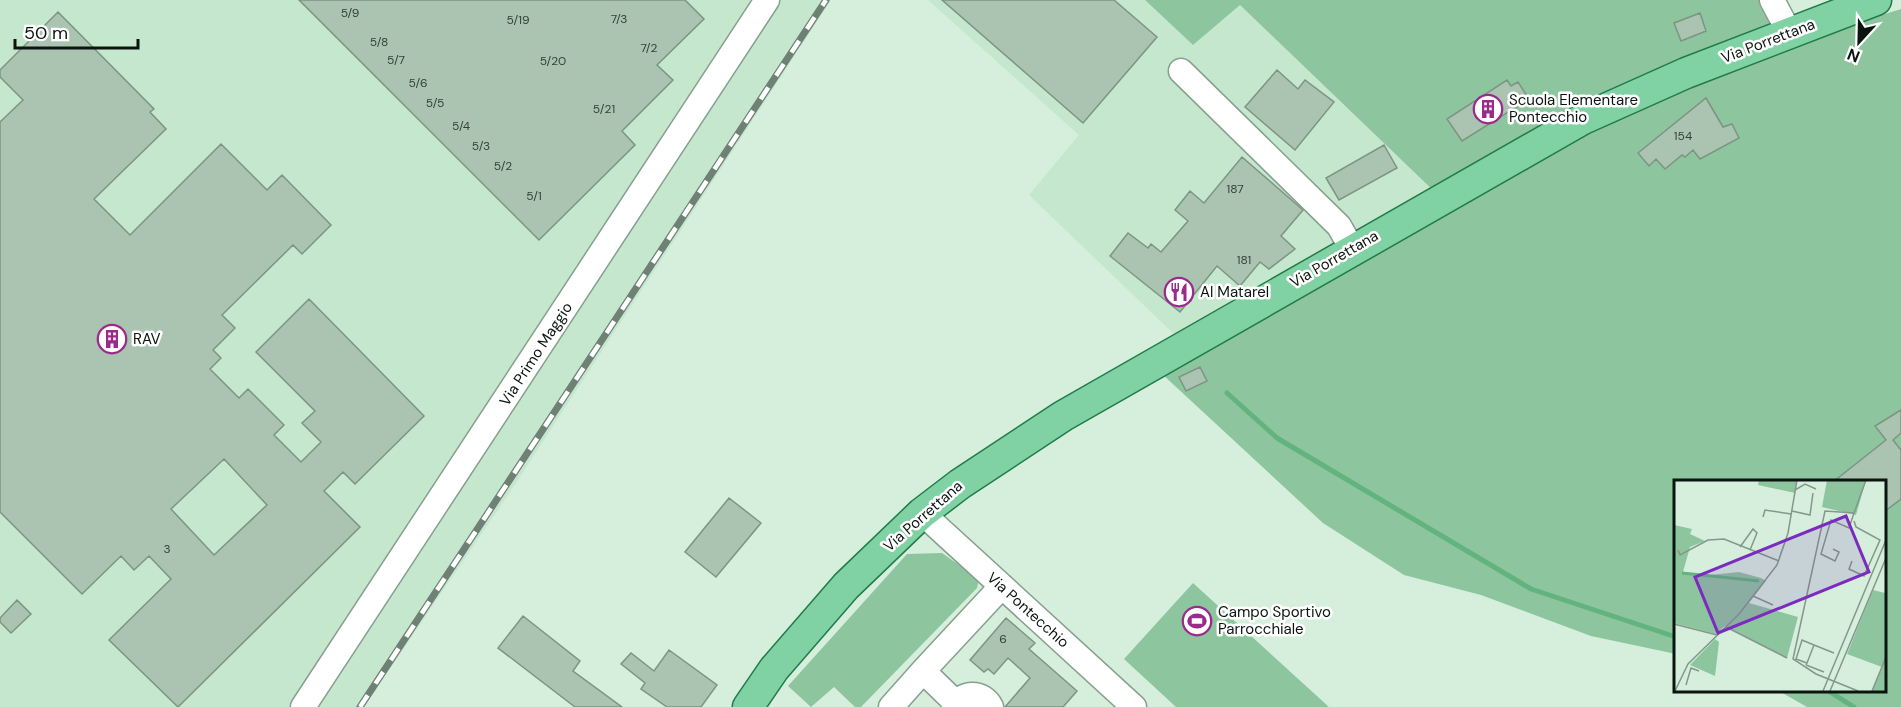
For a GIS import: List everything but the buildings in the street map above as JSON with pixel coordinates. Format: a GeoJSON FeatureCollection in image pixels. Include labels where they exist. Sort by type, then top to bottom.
{"type":"FeatureCollection","features":[{"type":"Feature","properties":{"kind":"main road","name":"Via Porrettana"},"geometry":{"type":"LineString","coordinates":[[748,707],[774,669],[846,586],[922,513],[960,484],[1062,416],[1582,119],[1789,32],[1876,0]]}},
{"type":"Feature","properties":{"kind":"street","name":"Via Primo Maggio"},"geometry":{"type":"LineString","coordinates":[[303,707],[767,0]]}},
{"type":"Feature","properties":{"kind":"street"},"geometry":{"type":"LineString","coordinates":[[1772,0],[1789,32]]}},
{"type":"Feature","properties":{"kind":"street"},"geometry":{"type":"LineString","coordinates":[[1181,71],[1340,226],[1352,249]]}},
{"type":"Feature","properties":{"kind":"street","name":"Via Pontecchio"},"geometry":{"type":"LineString","coordinates":[[922,513],[1134,707]]}},
{"type":"Feature","properties":{"kind":"street"},"geometry":{"type":"LineString","coordinates":[[891,707],[1002,586]]}},
{"type":"Feature","properties":{"kind":"street"},"geometry":{"type":"LineString","coordinates":[[923,672],[955,705],[963,697],[971,694],[980,696],[991,707]]}},
{"type":"Feature","properties":{"kind":"shaded area"},"geometry":{"type":"Polygon","coordinates":[[[0,0],[831,0],[512,489],[364,707],[0,707],[0,0]]]}},
{"type":"Feature","properties":{"kind":"shaded area"},"geometry":{"type":"Polygon","coordinates":[[[928,0],[1145,0],[1193,45],[1240,5],[1438,195],[1177,337],[1029,195],[1079,135],[928,0]]]}},
{"type":"Feature","properties":{"kind":"shaded area"},"geometry":{"type":"Polygon","coordinates":[[[1145,0],[1763,0],[1788,44],[1901,9],[1901,707],[1807,707],[1781,692],[1886,692],[1886,480],[1674,480],[1674,654],[1591,636],[1481,595],[1404,575],[1323,523],[1148,361],[1438,195],[1240,5],[1193,45],[1145,0]]]}},
{"type":"Feature","properties":{"kind":"shaded area"},"geometry":{"type":"Polygon","coordinates":[[[942,553],[979,579],[977,588],[861,707],[855,707],[834,687],[811,707],[788,686],[907,554],[942,553]]]}},
{"type":"Feature","properties":{"kind":"shaded area","name":"Campo Sportivo Parrocchiale"},"geometry":{"type":"Polygon","coordinates":[[[1193,583],[1329,707],[1176,707],[1124,659],[1193,583]]]}},
{"type":"Feature","properties":{"kind":"waterway"},"geometry":{"type":"LineString","coordinates":[[1227,393],[1277,438],[1531,589],[1674,636]]}},
{"type":"Feature","properties":{"kind":"waterway"},"geometry":{"type":"LineString","coordinates":[[1830,692],[1854,707]]}},
{"type":"Feature","properties":{"kind":"railway"},"geometry":{"type":"LineString","coordinates":[[360,707],[826,0]]}},
{"type":"Feature","properties":{"kind":"place","name":"Scuola Elementare Pontecchio"},"geometry":{"type":"Point","coordinates":[1488,109]}},
{"type":"Feature","properties":{"kind":"place","name":"Al Matarel"},"geometry":{"type":"Point","coordinates":[1179,292]}},
{"type":"Feature","properties":{"kind":"place","name":"RAV"},"geometry":{"type":"Point","coordinates":[112,339]}},
{"type":"Feature","properties":{"kind":"place","name":"Campo Sportivo Parrocchiale"},"geometry":{"type":"Point","coordinates":[1197,621]}}]}
